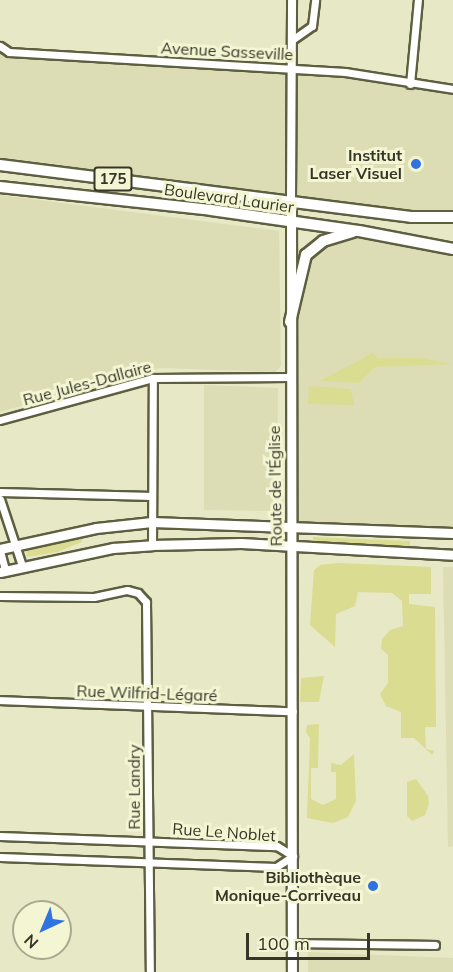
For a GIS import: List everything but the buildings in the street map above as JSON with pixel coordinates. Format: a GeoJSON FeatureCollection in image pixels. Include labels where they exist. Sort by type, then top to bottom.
{"type":"FeatureCollection","features":[{"type":"Feature","properties":{"kind":"main road","name":"Boulevard Laurier"},"geometry":{"type":"LineString","coordinates":[[0,165],[411,217],[453,217]]}},
{"type":"Feature","properties":{"kind":"main road","name":"Boulevard Laurier"},"geometry":{"type":"LineString","coordinates":[[0,188],[358,231],[453,249]]}},
{"type":"Feature","properties":{"kind":"main road","name":"Route de l'Église"},"geometry":{"type":"LineString","coordinates":[[291,201],[289,377],[292,972]]}},
{"type":"Feature","properties":{"kind":"main road"},"geometry":{"type":"LineString","coordinates":[[290,322],[306,255],[323,241],[358,231]]}},
{"type":"Feature","properties":{"kind":"main road"},"geometry":{"type":"LineString","coordinates":[[0,550],[96,528],[152,522],[453,533]]}},
{"type":"Feature","properties":{"kind":"main road"},"geometry":{"type":"LineString","coordinates":[[2,571],[113,548],[152,545],[241,543],[453,555]]}},
{"type":"Feature","properties":{"kind":"street","name":"Route de l'Église"},"geometry":{"type":"LineString","coordinates":[[291,201],[292,0]]}},
{"type":"Feature","properties":{"kind":"street"},"geometry":{"type":"LineString","coordinates":[[292,40],[312,26],[315,0]]}},
{"type":"Feature","properties":{"kind":"street"},"geometry":{"type":"LineString","coordinates":[[410,84],[418,0]]}},
{"type":"Feature","properties":{"kind":"street","name":"Avenue Sasseville"},"geometry":{"type":"LineString","coordinates":[[0,46],[9,52],[345,72],[453,89]]}},
{"type":"Feature","properties":{"kind":"street","name":"Rue Jules-Dallaire"},"geometry":{"type":"LineString","coordinates":[[0,420],[153,378],[289,377]]}},
{"type":"Feature","properties":{"kind":"street"},"geometry":{"type":"LineString","coordinates":[[152,545],[153,378]]}},
{"type":"Feature","properties":{"kind":"street"},"geometry":{"type":"LineString","coordinates":[[0,492],[152,495]]}},
{"type":"Feature","properties":{"kind":"street"},"geometry":{"type":"LineString","coordinates":[[0,499],[22,566]]}},
{"type":"Feature","properties":{"kind":"street"},"geometry":{"type":"LineString","coordinates":[[0,550],[2,571]]}},
{"type":"Feature","properties":{"kind":"street","name":"Rue Landry"},"geometry":{"type":"LineString","coordinates":[[0,596],[94,597],[127,590],[138,592],[146,602],[150,972]]}},
{"type":"Feature","properties":{"kind":"street","name":"Rue Wilfrid-Légaré"},"geometry":{"type":"LineString","coordinates":[[0,700],[147,708],[292,711]]}},
{"type":"Feature","properties":{"kind":"street","name":"Rue Le Noblet"},"geometry":{"type":"LineString","coordinates":[[0,836],[277,846],[292,856],[276,867],[0,857]]}},
{"type":"Feature","properties":{"kind":"street"},"geometry":{"type":"LineString","coordinates":[[292,943],[435,945]]}},
{"type":"Feature","properties":{"kind":"shaded area"},"geometry":{"type":"Polygon","coordinates":[[[0,48],[9,52],[293,69],[453,89],[453,217],[0,165],[0,48]]]}},
{"type":"Feature","properties":{"kind":"shaded area"},"geometry":{"type":"Polygon","coordinates":[[[0,195],[279,231],[281,366],[275,372],[162,368],[139,371],[0,412],[0,195]]]}},
{"type":"Feature","properties":{"kind":"shaded area"},"geometry":{"type":"Polygon","coordinates":[[[359,231],[453,243],[453,533],[290,528],[290,322],[312,247],[359,231]]]}},
{"type":"Feature","properties":{"kind":"shaded area"},"geometry":{"type":"Polygon","coordinates":[[[204,385],[278,388],[277,497],[272,511],[204,510],[204,385]]]}},
{"type":"Feature","properties":{"kind":"shaded area"},"geometry":{"type":"Polygon","coordinates":[[[443,567],[453,567],[453,846],[448,847],[443,567]]]}},
{"type":"Feature","properties":{"kind":"shaded area"},"geometry":{"type":"Polygon","coordinates":[[[308,952],[453,958],[453,972],[308,972],[308,952]]]}},
{"type":"Feature","properties":{"kind":"green space"},"geometry":{"type":"Polygon","coordinates":[[[373,353],[378,358],[421,358],[453,364],[375,367],[359,383],[320,381],[373,353]]]}},
{"type":"Feature","properties":{"kind":"green space"},"geometry":{"type":"Polygon","coordinates":[[[309,386],[351,389],[354,405],[308,404],[309,386]]]}},
{"type":"Feature","properties":{"kind":"green space"},"geometry":{"type":"Polygon","coordinates":[[[313,537],[410,541],[410,546],[313,542],[313,537]]]}},
{"type":"Feature","properties":{"kind":"green space"},"geometry":{"type":"Polygon","coordinates":[[[82,538],[82,542],[57,552],[27,557],[26,551],[82,538]]]}},
{"type":"Feature","properties":{"kind":"green space"},"geometry":{"type":"Polygon","coordinates":[[[338,563],[431,567],[431,594],[409,594],[409,604],[435,607],[436,727],[425,727],[426,749],[434,751],[432,755],[414,738],[401,738],[401,712],[386,706],[380,694],[388,683],[388,655],[381,649],[382,639],[390,630],[403,626],[402,601],[392,593],[358,592],[355,606],[336,614],[335,647],[310,625],[314,570],[320,565],[338,563]]]}},
{"type":"Feature","properties":{"kind":"green space"},"geometry":{"type":"Polygon","coordinates":[[[324,676],[319,702],[300,702],[301,678],[324,676]]]}},
{"type":"Feature","properties":{"kind":"green space"},"geometry":{"type":"Polygon","coordinates":[[[319,724],[318,768],[311,768],[311,799],[323,805],[336,799],[336,772],[331,772],[331,763],[341,765],[354,754],[356,801],[348,817],[333,823],[307,818],[310,738],[306,732],[307,725],[319,724]]]}},
{"type":"Feature","properties":{"kind":"green space"},"geometry":{"type":"Polygon","coordinates":[[[416,779],[428,796],[429,804],[425,815],[412,821],[407,816],[407,782],[416,779]]]}},
{"type":"Feature","properties":{"kind":"place","name":"Institut Laser Visuel"},"geometry":{"type":"Point","coordinates":[416,164]}},
{"type":"Feature","properties":{"kind":"place","name":"Bibliothèque Monique-Corriveau"},"geometry":{"type":"Point","coordinates":[373,886]}}]}
